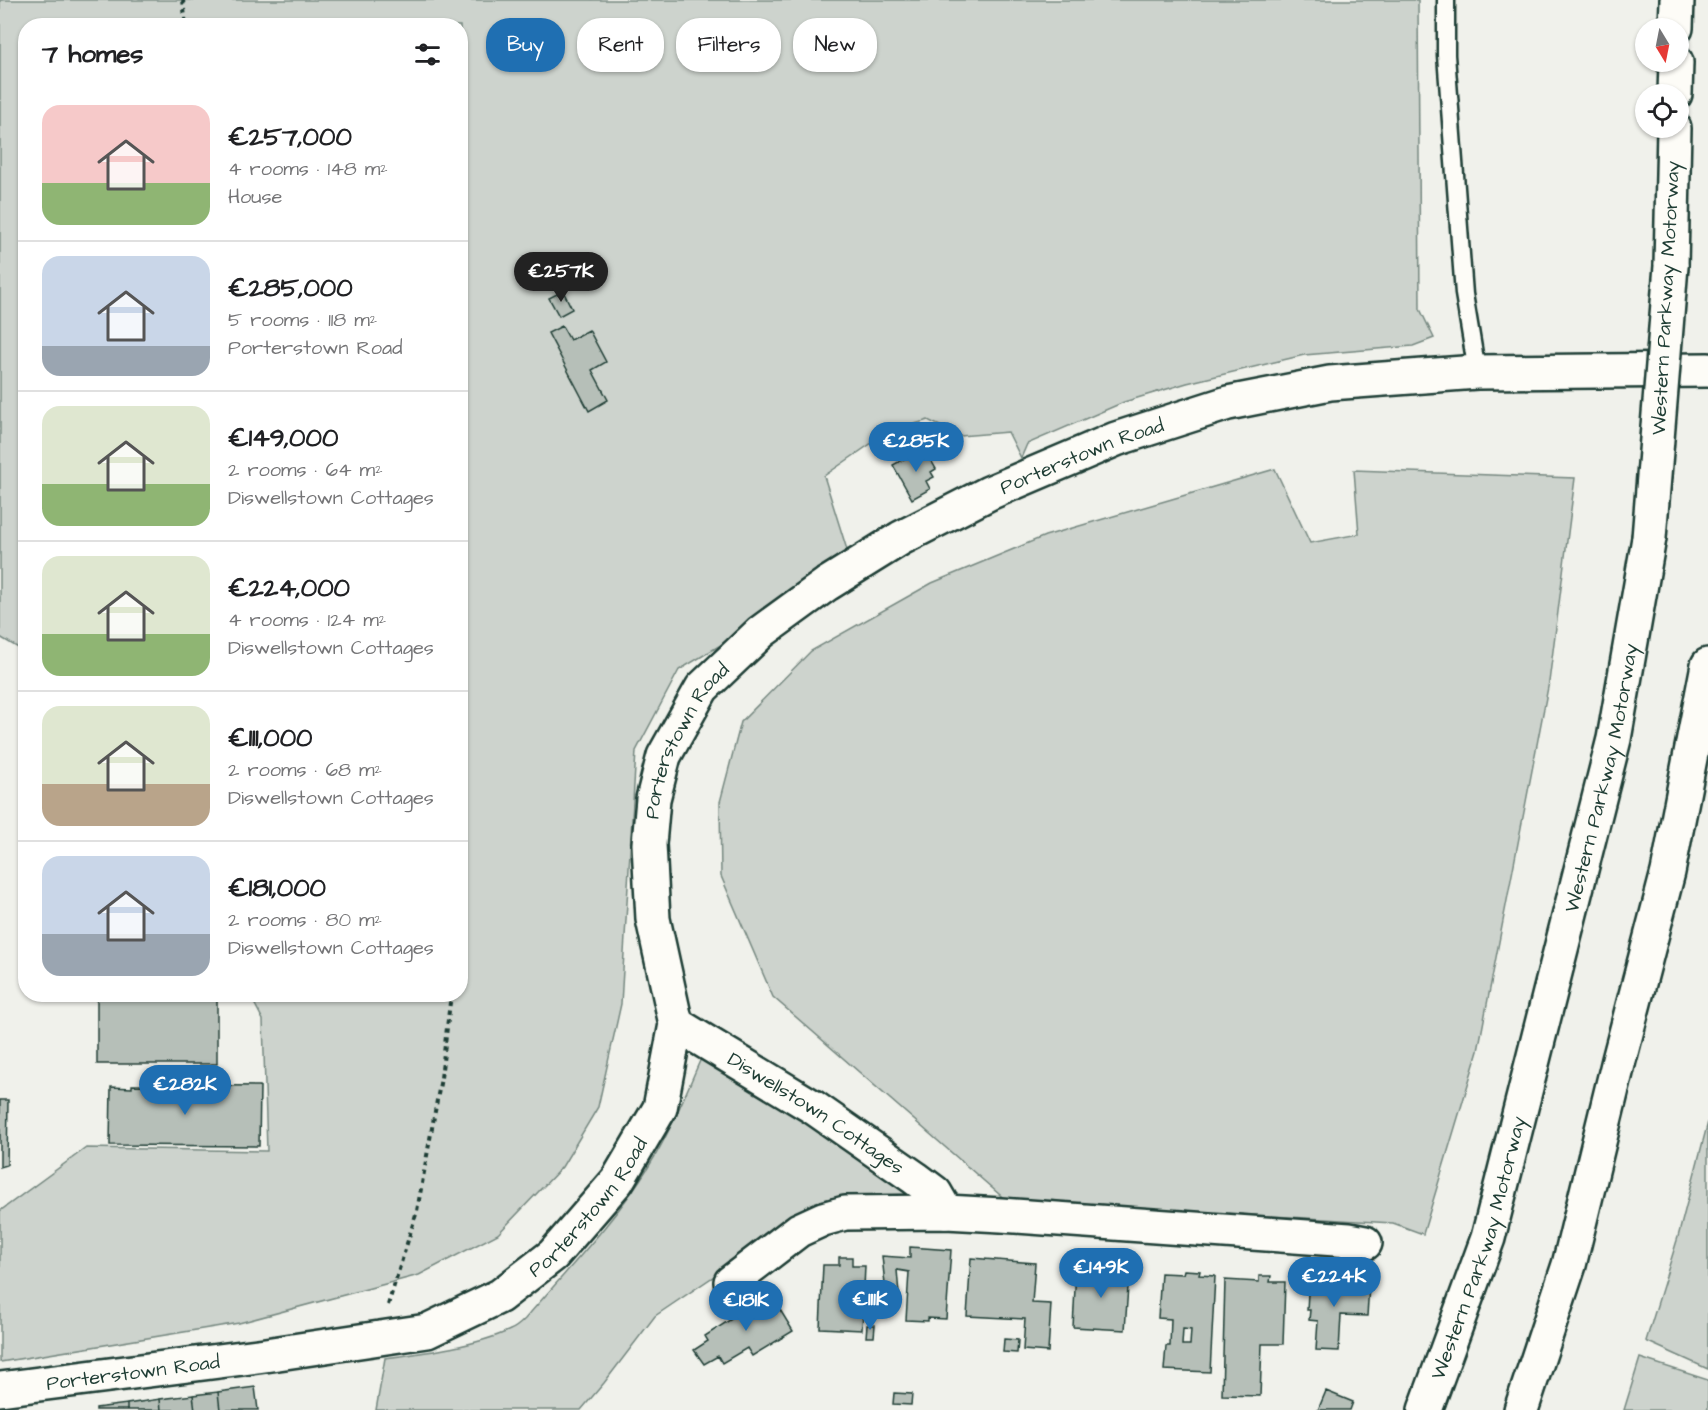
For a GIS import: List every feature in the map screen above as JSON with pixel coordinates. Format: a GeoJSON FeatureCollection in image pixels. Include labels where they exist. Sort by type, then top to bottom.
{"type":"FeatureCollection","features":[{"type":"Feature","properties":{"kind":"main road"},"geometry":{"type":"LineString","coordinates":[[1676,18],[1677,0]]}},
{"type":"Feature","properties":{"kind":"main road","name":"Western Parkway Motorway"},"geometry":{"type":"LineString","coordinates":[[1425,1410],[1488,1238],[1614,739],[1649,538],[1671,266],[1674,138]]}},
{"type":"Feature","properties":{"kind":"main road","name":"Porterstown Road"},"geometry":{"type":"LineString","coordinates":[[0,1389],[427,1331],[500,1296],[553,1255],[617,1181],[660,1108],[676,1024],[653,919],[649,844],[653,799],[664,756],[702,688],[761,632],[827,584],[901,538],[989,493],[1116,439],[1228,403],[1330,383],[1477,372],[1708,370]]}},
{"type":"Feature","properties":{"kind":"main road"},"geometry":{"type":"LineString","coordinates":[[1521,1410],[1569,1265],[1616,1071],[1668,872],[1708,665]]}},
{"type":"Feature","properties":{"kind":"main road","name":"Diswellstown Cottages"},"geometry":{"type":"LineString","coordinates":[[676,1024],[813,1107],[915,1178],[935,1193],[946,1212]]}},
{"type":"Feature","properties":{"kind":"main road"},"geometry":{"type":"LineString","coordinates":[[731,1282],[799,1230],[823,1219],[845,1213],[946,1212],[1183,1227],[1365,1243]]}},
{"type":"Feature","properties":{"kind":"lane"},"geometry":{"type":"LineString","coordinates":[[1446,0],[1446,54],[1464,294],[1477,372]]}},
{"type":"Feature","properties":{"kind":"path"},"geometry":{"type":"LineString","coordinates":[[183,0],[185,18]]}},
{"type":"Feature","properties":{"kind":"path"},"geometry":{"type":"LineString","coordinates":[[378,1339],[417,1210],[441,1077],[450,1002]]}},
{"type":"Feature","properties":{"kind":"shaded area"},"geometry":{"type":"Polygon","coordinates":[[[0,0],[1418,0],[1420,309],[1434,338],[1413,346],[1304,355],[1187,383],[1124,402],[1027,444],[1021,458],[1008,432],[960,436],[928,420],[888,432],[824,476],[848,553],[719,646],[679,670],[636,751],[621,1004],[598,1107],[562,1167],[498,1234],[419,1275],[239,1323],[0,1362],[0,1211],[86,1148],[267,1151],[263,1020],[254,1002],[468,1002],[468,18],[18,18],[18,648],[0,637],[0,0]]]}},
{"type":"Feature","properties":{"kind":"shaded area"},"geometry":{"type":"Polygon","coordinates":[[[1275,469],[1310,543],[1359,534],[1354,470],[1575,478],[1549,682],[1478,1051],[1423,1234],[1393,1223],[1007,1201],[773,997],[721,876],[720,802],[741,722],[811,651],[932,583],[1045,536],[1275,469]]]}},
{"type":"Feature","properties":{"kind":"shaded area"},"geometry":{"type":"Polygon","coordinates":[[[703,1054],[924,1198],[830,1198],[655,1316],[581,1410],[376,1410],[385,1358],[449,1348],[497,1336],[512,1329],[525,1319],[590,1244],[636,1186],[664,1139],[703,1054]]]}},
{"type":"Feature","properties":{"kind":"shaded area"},"geometry":{"type":"Polygon","coordinates":[[[1708,1122],[1708,1369],[1646,1341],[1678,1237],[1708,1122]]]}},
{"type":"Feature","properties":{"kind":"shaded area"},"geometry":{"type":"Polygon","coordinates":[[[1640,1358],[1708,1380],[1708,1410],[1624,1410],[1640,1358]]]}},
{"type":"Feature","properties":{"kind":"building"},"geometry":{"type":"Polygon","coordinates":[[[563,291],[572,309],[559,316],[549,298],[563,291]]]}},
{"type":"Feature","properties":{"kind":"building"},"geometry":{"type":"Polygon","coordinates":[[[562,326],[570,340],[589,330],[606,362],[592,370],[608,400],[589,411],[548,333],[562,326]]]}},
{"type":"Feature","properties":{"kind":"building"},"geometry":{"type":"Polygon","coordinates":[[[924,448],[936,469],[931,472],[934,477],[926,481],[930,489],[912,499],[893,465],[924,448]]]}},
{"type":"Feature","properties":{"kind":"building"},"geometry":{"type":"Polygon","coordinates":[[[97,1002],[217,1002],[217,1064],[97,1064],[97,1002]]]}},
{"type":"Feature","properties":{"kind":"building"},"geometry":{"type":"Polygon","coordinates":[[[132,1085],[260,1086],[259,1146],[110,1145],[111,1087],[132,1088],[132,1085]]]}},
{"type":"Feature","properties":{"kind":"building"},"geometry":{"type":"Polygon","coordinates":[[[0,1100],[8,1100],[7,1165],[0,1167],[0,1100]]]}},
{"type":"Feature","properties":{"kind":"building"},"geometry":{"type":"Polygon","coordinates":[[[910,1247],[951,1250],[946,1319],[906,1320],[909,1272],[897,1270],[899,1294],[886,1294],[882,1256],[910,1258],[910,1247]]]}},
{"type":"Feature","properties":{"kind":"building"},"geometry":{"type":"Polygon","coordinates":[[[839,1257],[852,1257],[852,1266],[865,1266],[862,1330],[820,1328],[823,1265],[839,1265],[839,1257]]]}},
{"type":"Feature","properties":{"kind":"building"},"geometry":{"type":"Polygon","coordinates":[[[971,1258],[1035,1263],[1032,1303],[1051,1304],[1048,1352],[1023,1350],[1025,1319],[967,1316],[971,1258]]]}},
{"type":"Feature","properties":{"kind":"building"},"geometry":{"type":"Polygon","coordinates":[[[1076,1269],[1129,1272],[1125,1330],[1073,1327],[1076,1269]]]}},
{"type":"Feature","properties":{"kind":"building"},"geometry":{"type":"Polygon","coordinates":[[[1184,1270],[1200,1271],[1199,1275],[1215,1276],[1210,1372],[1164,1370],[1166,1346],[1170,1346],[1171,1319],[1158,1318],[1161,1273],[1183,1274],[1184,1270]],[[1183,1329],[1182,1345],[1190,1345],[1191,1330],[1183,1329]]]}},
{"type":"Feature","properties":{"kind":"building"},"geometry":{"type":"Polygon","coordinates":[[[1259,1276],[1271,1276],[1270,1282],[1285,1282],[1283,1344],[1262,1344],[1260,1396],[1222,1395],[1225,1280],[1259,1282],[1259,1276]]]}},
{"type":"Feature","properties":{"kind":"building"},"geometry":{"type":"Polygon","coordinates":[[[1309,1276],[1334,1277],[1333,1284],[1369,1286],[1367,1316],[1341,1315],[1339,1351],[1316,1350],[1318,1321],[1309,1320],[1310,1310],[1307,1310],[1309,1276]]]}},
{"type":"Feature","properties":{"kind":"building"},"geometry":{"type":"Polygon","coordinates":[[[771,1295],[793,1331],[752,1356],[747,1348],[722,1363],[718,1356],[704,1364],[694,1350],[708,1341],[705,1336],[733,1318],[729,1310],[743,1301],[748,1309],[771,1295]]]}},
{"type":"Feature","properties":{"kind":"building"},"geometry":{"type":"Polygon","coordinates":[[[867,1325],[875,1325],[874,1337],[866,1337],[867,1325]]]}},
{"type":"Feature","properties":{"kind":"building"},"geometry":{"type":"Polygon","coordinates":[[[1004,1339],[1018,1340],[1017,1353],[1003,1352],[1004,1339]]]}},
{"type":"Feature","properties":{"kind":"building"},"geometry":{"type":"Polygon","coordinates":[[[255,1387],[258,1410],[220,1410],[218,1392],[255,1387]]]}},
{"type":"Feature","properties":{"kind":"building"},"geometry":{"type":"Polygon","coordinates":[[[1326,1391],[1353,1402],[1350,1410],[1318,1410],[1326,1391]]]}},
{"type":"Feature","properties":{"kind":"building"},"geometry":{"type":"Polygon","coordinates":[[[218,1392],[220,1410],[195,1410],[193,1395],[218,1392]]]}},
{"type":"Feature","properties":{"kind":"building"},"geometry":{"type":"Polygon","coordinates":[[[894,1393],[912,1394],[911,1405],[893,1404],[894,1393]]]}},
{"type":"Feature","properties":{"kind":"building"},"geometry":{"type":"Polygon","coordinates":[[[193,1395],[195,1410],[161,1410],[160,1399],[193,1395]]]}},
{"type":"Feature","properties":{"kind":"building"},"geometry":{"type":"Polygon","coordinates":[[[160,1399],[161,1410],[127,1410],[127,1404],[160,1399]]]}},
{"type":"Feature","properties":{"kind":"building"},"geometry":{"type":"Polygon","coordinates":[[[127,1404],[127,1410],[96,1410],[96,1408],[127,1404]]]}}]}
